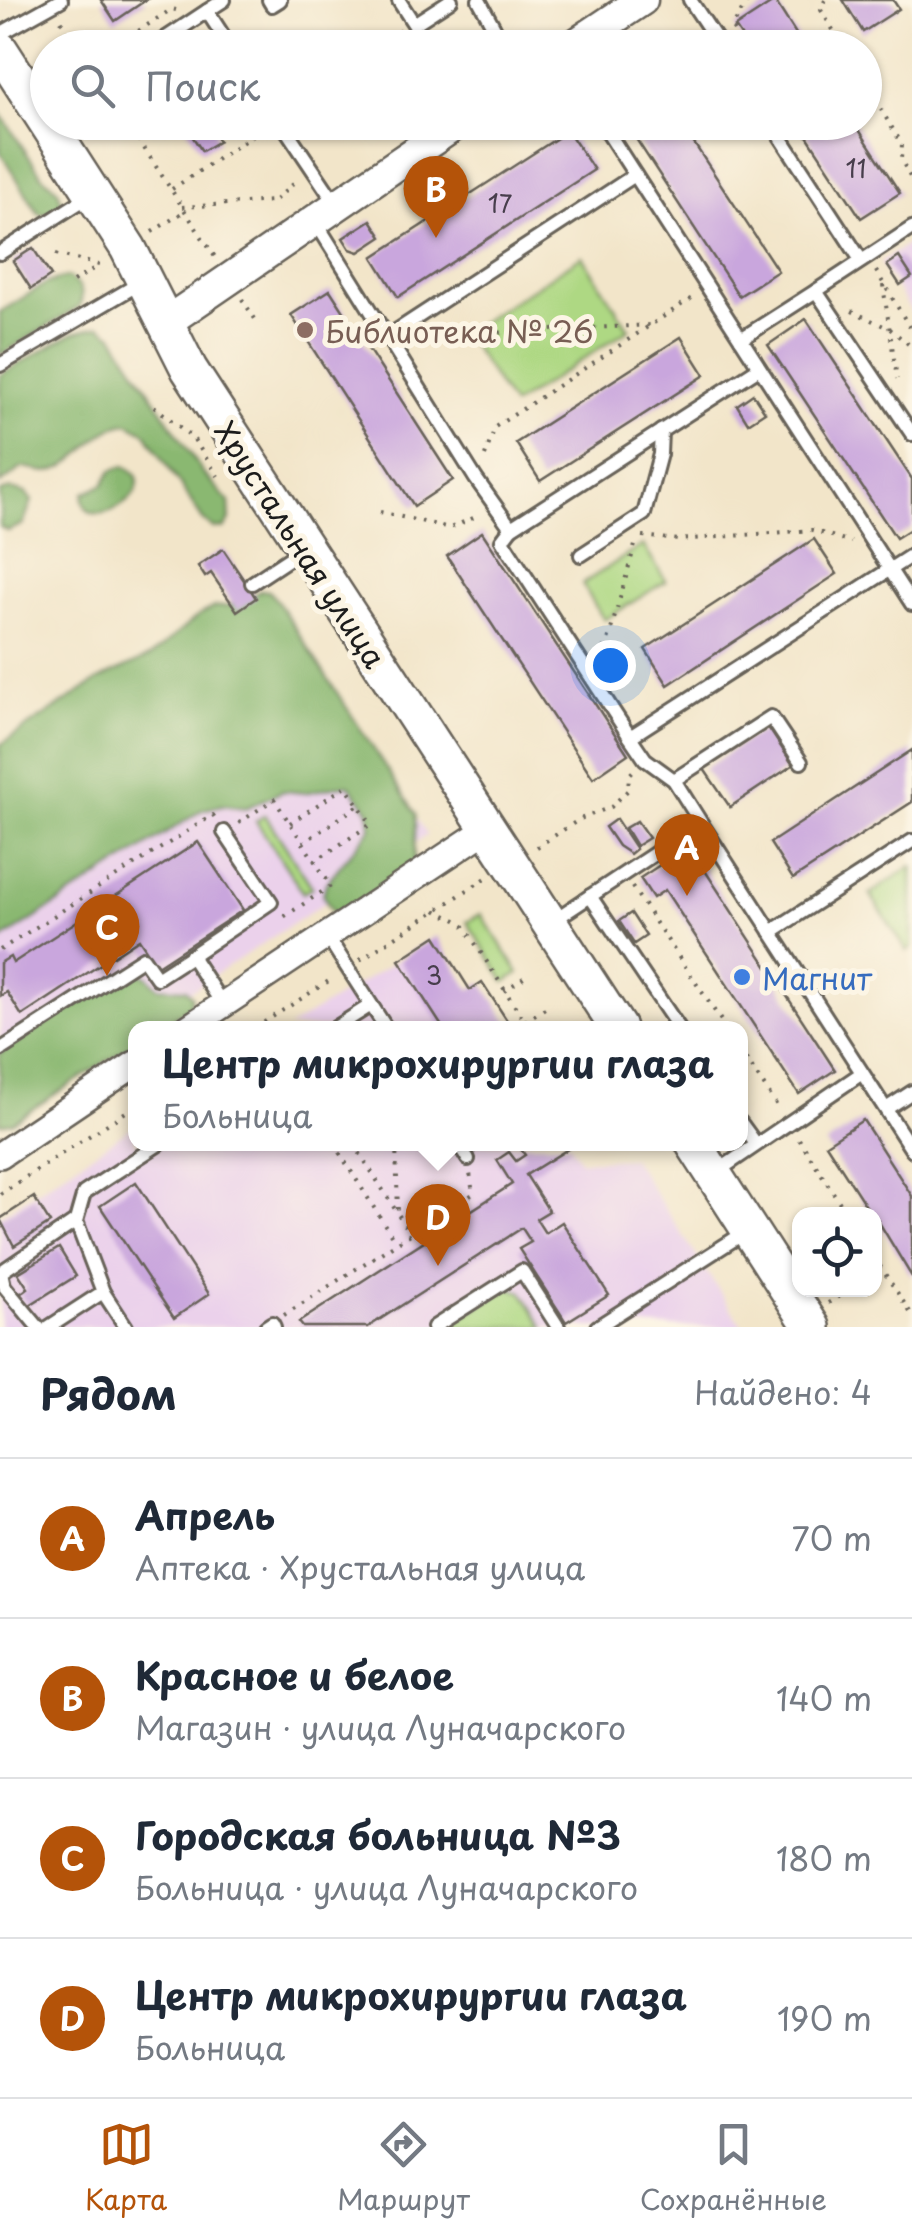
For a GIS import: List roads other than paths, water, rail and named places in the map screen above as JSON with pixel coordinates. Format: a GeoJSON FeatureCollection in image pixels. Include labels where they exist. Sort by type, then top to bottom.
{"type":"FeatureCollection","features":[{"type":"Feature","properties":{"kind":"main road","name":"Хрустальная улица"},"geometry":{"type":"LineString","coordinates":[[0,50],[30,96]]}},
{"type":"Feature","properties":{"kind":"main road","name":"Хрустальная улица"},"geometry":{"type":"LineString","coordinates":[[58,140],[128,248],[189,369],[613,1021]]}},
{"type":"Feature","properties":{"kind":"main road"},"geometry":{"type":"LineString","coordinates":[[699,1151],[749,1230],[815,1318]]}},
{"type":"Feature","properties":{"kind":"street"},"geometry":{"type":"LineString","coordinates":[[597,30],[642,0]]}},
{"type":"Feature","properties":{"kind":"street"},"geometry":{"type":"LineString","coordinates":[[165,322],[433,140]]}},
{"type":"Feature","properties":{"kind":"street"},"geometry":{"type":"LineString","coordinates":[[199,1021],[487,830]]}},
{"type":"Feature","properties":{"kind":"street"},"geometry":{"type":"LineString","coordinates":[[0,1154],[128,1069]]}},
{"type":"Feature","properties":{"kind":"lane"},"geometry":{"type":"LineString","coordinates":[[178,30],[224,0]]}},
{"type":"Feature","properties":{"kind":"lane"},"geometry":{"type":"LineString","coordinates":[[269,0],[272,5],[280,0]]}},
{"type":"Feature","properties":{"kind":"lane"},"geometry":{"type":"LineString","coordinates":[[399,1],[414,24],[451,0]]}},
{"type":"Feature","properties":{"kind":"lane"},"geometry":{"type":"LineString","coordinates":[[479,0],[495,30]]}},
{"type":"Feature","properties":{"kind":"lane"},"geometry":{"type":"LineString","coordinates":[[690,0],[710,30]]}},
{"type":"Feature","properties":{"kind":"lane"},"geometry":{"type":"LineString","coordinates":[[0,34],[56,3]]}},
{"type":"Feature","properties":{"kind":"lane"},"geometry":{"type":"LineString","coordinates":[[207,11],[219,30]]}},
{"type":"Feature","properties":{"kind":"lane"},"geometry":{"type":"LineString","coordinates":[[290,140],[392,334],[476,479],[511,528]]}},
{"type":"Feature","properties":{"kind":"lane"},"geometry":{"type":"LineString","coordinates":[[613,140],[912,604]]}},
{"type":"Feature","properties":{"kind":"lane"},"geometry":{"type":"LineString","coordinates":[[783,140],[864,258]]}},
{"type":"Feature","properties":{"kind":"lane"},"geometry":{"type":"LineString","coordinates":[[392,334],[635,175]]}},
{"type":"Feature","properties":{"kind":"lane"},"geometry":{"type":"LineString","coordinates":[[0,252],[93,194]]}},
{"type":"Feature","properties":{"kind":"lane"},"geometry":{"type":"LineString","coordinates":[[741,339],[818,294],[864,258],[912,228]]}},
{"type":"Feature","properties":{"kind":"lane"},"geometry":{"type":"LineString","coordinates":[[0,365],[144,280]]}},
{"type":"Feature","properties":{"kind":"lane"},"geometry":{"type":"LineString","coordinates":[[818,294],[912,434]]}},
{"type":"Feature","properties":{"kind":"lane"},"geometry":{"type":"LineString","coordinates":[[760,368],[511,528],[502,540],[645,760],[674,780],[912,1150]]}},
{"type":"Feature","properties":{"kind":"lane"},"geometry":{"type":"LineString","coordinates":[[581,555],[644,514],[660,454],[661,431]]}},
{"type":"Feature","properties":{"kind":"lane"},"geometry":{"type":"LineString","coordinates":[[252,583],[304,548]]}},
{"type":"Feature","properties":{"kind":"lane"},"geometry":{"type":"LineString","coordinates":[[630,737],[912,555]]}},
{"type":"Feature","properties":{"kind":"lane"},"geometry":{"type":"LineString","coordinates":[[674,780],[771,716],[801,762]]}},
{"type":"Feature","properties":{"kind":"lane"},"geometry":{"type":"LineString","coordinates":[[548,924],[701,823]]}},
{"type":"Feature","properties":{"kind":"lane"},"geometry":{"type":"LineString","coordinates":[[0,1050],[143,958],[157,978],[271,902],[224,832]]}},
{"type":"Feature","properties":{"kind":"lane"},"geometry":{"type":"LineString","coordinates":[[772,932],[912,841]]}},
{"type":"Feature","properties":{"kind":"lane"},"geometry":{"type":"LineString","coordinates":[[590,896],[673,1021]]}},
{"type":"Feature","properties":{"kind":"lane"},"geometry":{"type":"LineString","coordinates":[[328,936],[382,1021]]}},
{"type":"Feature","properties":{"kind":"lane"},"geometry":{"type":"LineString","coordinates":[[192,956],[224,1005]]}},
{"type":"Feature","properties":{"kind":"lane"},"geometry":{"type":"LineString","coordinates":[[346,1021],[372,1005]]}},
{"type":"Feature","properties":{"kind":"lane"},"geometry":{"type":"LineString","coordinates":[[748,1150],[862,1073]]}},
{"type":"Feature","properties":{"kind":"lane"},"geometry":{"type":"LineString","coordinates":[[886,1109],[912,1092]]}},
{"type":"Feature","properties":{"kind":"lane"},"geometry":{"type":"LineString","coordinates":[[748,1133],[756,1144]]}},
{"type":"Feature","properties":{"kind":"lane"},"geometry":{"type":"LineString","coordinates":[[126,1327],[103,1292],[76,1221],[84,1193],[148,1151]]}},
{"type":"Feature","properties":{"kind":"lane"},"geometry":{"type":"LineString","coordinates":[[464,1151],[468,1158]]}},
{"type":"Feature","properties":{"kind":"lane"},"geometry":{"type":"LineString","coordinates":[[714,1174],[746,1151]]}},
{"type":"Feature","properties":{"kind":"lane"},"geometry":{"type":"LineString","coordinates":[[38,1327],[4,1286],[1,1272],[76,1221]]}},
{"type":"Feature","properties":{"kind":"lane"},"geometry":{"type":"LineString","coordinates":[[597,1327],[749,1230]]}},
{"type":"Feature","properties":{"kind":"lane"},"geometry":{"type":"LineString","coordinates":[[434,1327],[522,1271],[558,1327]]}},
{"type":"Feature","properties":{"kind":"lane"},"geometry":{"type":"LineString","coordinates":[[48,1327],[103,1292]]}},
{"type":"Feature","properties":{"kind":"place","name":"Красное и белое"},"geometry":{"type":"Point","coordinates":[436,238]}},
{"type":"Feature","properties":{"kind":"place","name":"Библиотека № 26"},"geometry":{"type":"Point","coordinates":[305,330]}},
{"type":"Feature","properties":{"kind":"place","name":"Апрель"},"geometry":{"type":"Point","coordinates":[687,896]}},
{"type":"Feature","properties":{"kind":"place","name":"Городская больница №3"},"geometry":{"type":"Point","coordinates":[107,976]}},
{"type":"Feature","properties":{"kind":"place","name":"Магнит"},"geometry":{"type":"Point","coordinates":[742,977]}},
{"type":"Feature","properties":{"kind":"place","name":"Центр микрохирургии глаза"},"geometry":{"type":"Point","coordinates":[438,1266]}}]}
